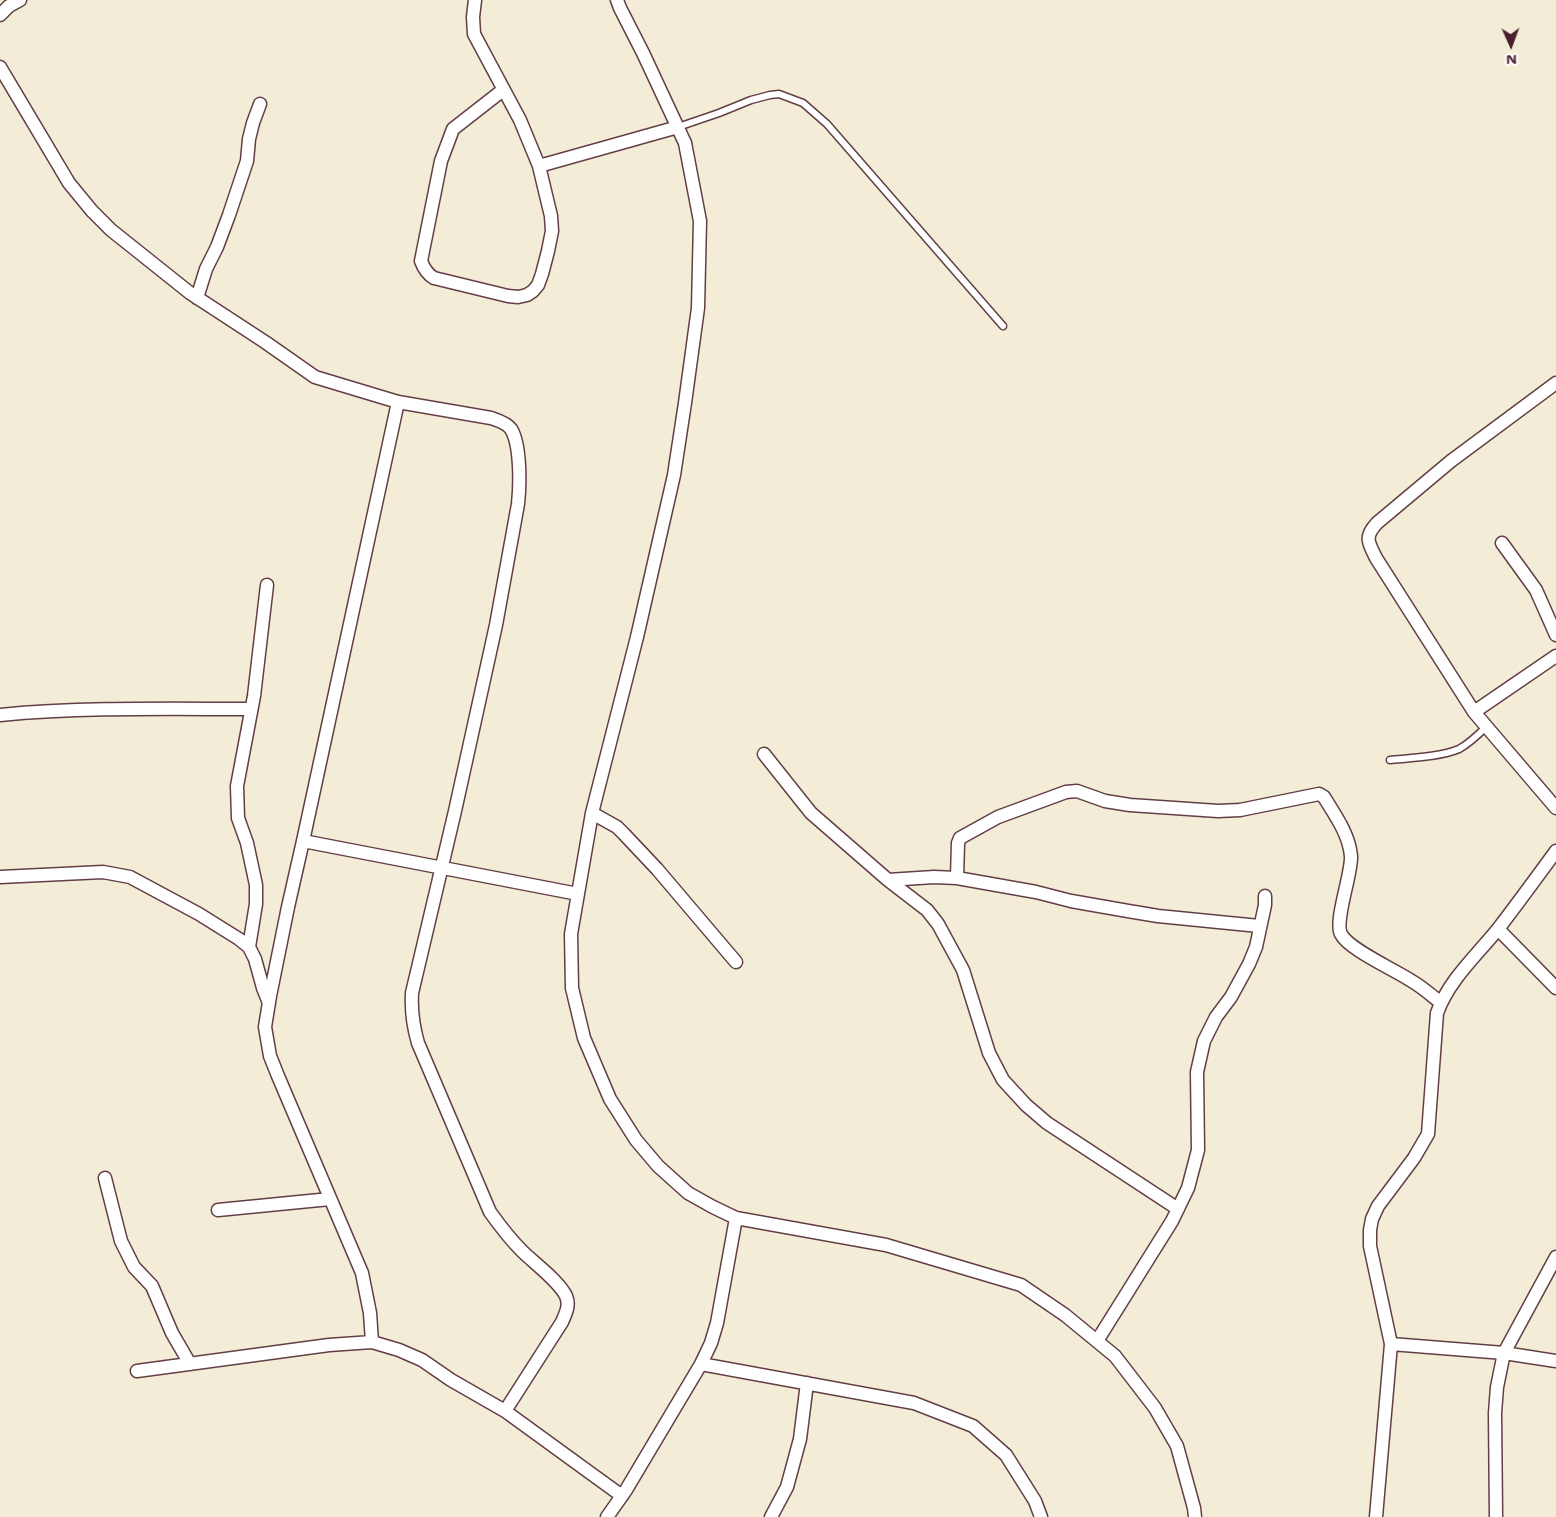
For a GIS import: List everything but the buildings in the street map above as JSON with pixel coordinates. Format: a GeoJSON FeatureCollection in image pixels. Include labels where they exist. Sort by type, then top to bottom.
{"type":"FeatureCollection","features":[{"type":"Feature","properties":{"kind":"street"},"geometry":{"type":"LineString","coordinates":[[0,15],[9,6],[20,0]]}},
{"type":"Feature","properties":{"kind":"street"},"geometry":{"type":"LineString","coordinates":[[475,0],[474,34],[520,120],[539,166],[551,216],[552,231],[542,274],[533,291],[518,297],[434,278],[424,269],[421,261],[441,161],[453,129],[503,90]]}},
{"type":"Feature","properties":{"kind":"street"},"geometry":{"type":"LineString","coordinates":[[617,0],[685,143],[700,221],[698,308],[674,475],[637,637],[592,813],[571,934],[572,988],[584,1038],[610,1099],[636,1140],[658,1166],[688,1192],[736,1218],[886,1245],[1021,1285],[1065,1315],[1115,1356],[1155,1408],[1177,1446],[1195,1517]]}},
{"type":"Feature","properties":{"kind":"street"},"geometry":{"type":"LineString","coordinates":[[0,67],[69,183],[92,211],[111,230],[197,298],[315,377],[398,402],[490,418],[503,422],[511,428],[519,458],[520,490],[496,625],[412,993],[411,1010],[418,1043],[490,1212],[501,1227],[566,1295],[568,1303],[562,1322],[505,1411]]}},
{"type":"Feature","properties":{"kind":"street"},"geometry":{"type":"LineString","coordinates":[[197,298],[206,269],[229,215],[248,161],[253,123],[260,104]]}},
{"type":"Feature","properties":{"kind":"street"},"geometry":{"type":"LineString","coordinates":[[539,166],[678,127]]}},
{"type":"Feature","properties":{"kind":"street"},"geometry":{"type":"LineString","coordinates":[[1556,383],[1451,461],[1377,523],[1368,535],[1368,540],[1376,558],[1474,712],[1556,808]]}},
{"type":"Feature","properties":{"kind":"street"},"geometry":{"type":"LineString","coordinates":[[372,1342],[370,1313],[362,1273],[270,1056],[265,1026],[288,907],[304,842],[398,402]]}},
{"type":"Feature","properties":{"kind":"street"},"geometry":{"type":"LineString","coordinates":[[1502,543],[1536,590],[1556,635]]}},
{"type":"Feature","properties":{"kind":"street"},"geometry":{"type":"LineString","coordinates":[[249,947],[256,904],[256,885],[248,843],[238,818],[237,786],[251,709],[267,585]]}},
{"type":"Feature","properties":{"kind":"street"},"geometry":{"type":"LineString","coordinates":[[1474,712],[1556,656]]}},
{"type":"Feature","properties":{"kind":"street"},"geometry":{"type":"LineString","coordinates":[[0,714],[155,708],[251,709]]}},
{"type":"Feature","properties":{"kind":"street"},"geometry":{"type":"LineString","coordinates":[[764,754],[811,813],[888,880],[927,910],[938,924],[963,970],[988,1053],[1003,1080],[1026,1105],[1047,1123],[1178,1209]]}},
{"type":"Feature","properties":{"kind":"street"},"geometry":{"type":"LineString","coordinates":[[957,878],[957,852],[960,838],[998,817],[1066,792],[1077,791],[1104,801],[1130,806],[1218,811],[1240,810],[1319,794],[1324,798],[1344,830],[1351,856],[1340,919],[1339,928],[1341,935],[1352,946],[1411,980],[1441,1003]]}},
{"type":"Feature","properties":{"kind":"street"},"geometry":{"type":"LineString","coordinates":[[592,813],[617,827],[624,834],[657,869],[736,962]]}},
{"type":"Feature","properties":{"kind":"street"},"geometry":{"type":"LineString","coordinates":[[304,842],[578,894]]}},
{"type":"Feature","properties":{"kind":"street"},"geometry":{"type":"LineString","coordinates":[[1376,1517],[1392,1344],[1370,1246],[1372,1218],[1378,1206],[1414,1158],[1428,1134],[1437,1013],[1441,1003],[1454,980],[1498,929],[1556,851]]}},
{"type":"Feature","properties":{"kind":"street"},"geometry":{"type":"LineString","coordinates":[[0,877],[103,872],[130,876],[200,914],[249,947],[255,959],[268,1003]]}},
{"type":"Feature","properties":{"kind":"street"},"geometry":{"type":"LineString","coordinates":[[888,880],[934,877],[957,878],[1138,913],[1259,926]]}},
{"type":"Feature","properties":{"kind":"street"},"geometry":{"type":"LineString","coordinates":[[1096,1341],[1178,1209],[1188,1188],[1198,1150],[1197,1072],[1204,1041],[1216,1017],[1243,977],[1256,947],[1265,905],[1265,896]]}},
{"type":"Feature","properties":{"kind":"street"},"geometry":{"type":"LineString","coordinates":[[1498,929],[1556,988]]}},
{"type":"Feature","properties":{"kind":"street"},"geometry":{"type":"LineString","coordinates":[[105,1178],[121,1241],[134,1267],[152,1286],[172,1333],[190,1364]]}},
{"type":"Feature","properties":{"kind":"street"},"geometry":{"type":"LineString","coordinates":[[218,1210],[330,1199]]}},
{"type":"Feature","properties":{"kind":"street"},"geometry":{"type":"LineString","coordinates":[[607,1517],[622,1496],[701,1364],[711,1343],[717,1323],[736,1218]]}},
{"type":"Feature","properties":{"kind":"street"},"geometry":{"type":"LineString","coordinates":[[1496,1517],[1495,1413],[1497,1387],[1504,1353],[1556,1257]]}},
{"type":"Feature","properties":{"kind":"street"},"geometry":{"type":"LineString","coordinates":[[137,1371],[329,1345],[372,1342],[422,1360],[451,1380],[505,1411],[622,1496]]}},
{"type":"Feature","properties":{"kind":"street"},"geometry":{"type":"LineString","coordinates":[[1392,1344],[1504,1353],[1556,1361]]}},
{"type":"Feature","properties":{"kind":"street"},"geometry":{"type":"LineString","coordinates":[[701,1364],[914,1403],[973,1426],[1006,1455],[1035,1501],[1041,1517]]}},
{"type":"Feature","properties":{"kind":"street"},"geometry":{"type":"LineString","coordinates":[[770,1517],[787,1487],[800,1438],[808,1383]]}},
{"type":"Feature","properties":{"kind":"lane"},"geometry":{"type":"LineString","coordinates":[[678,127],[751,100],[770,95],[779,94],[803,103],[827,124],[1003,326]]}},
{"type":"Feature","properties":{"kind":"lane"},"geometry":{"type":"LineString","coordinates":[[1390,760],[1442,754],[1458,749],[1470,742],[1486,727]]}}]}
